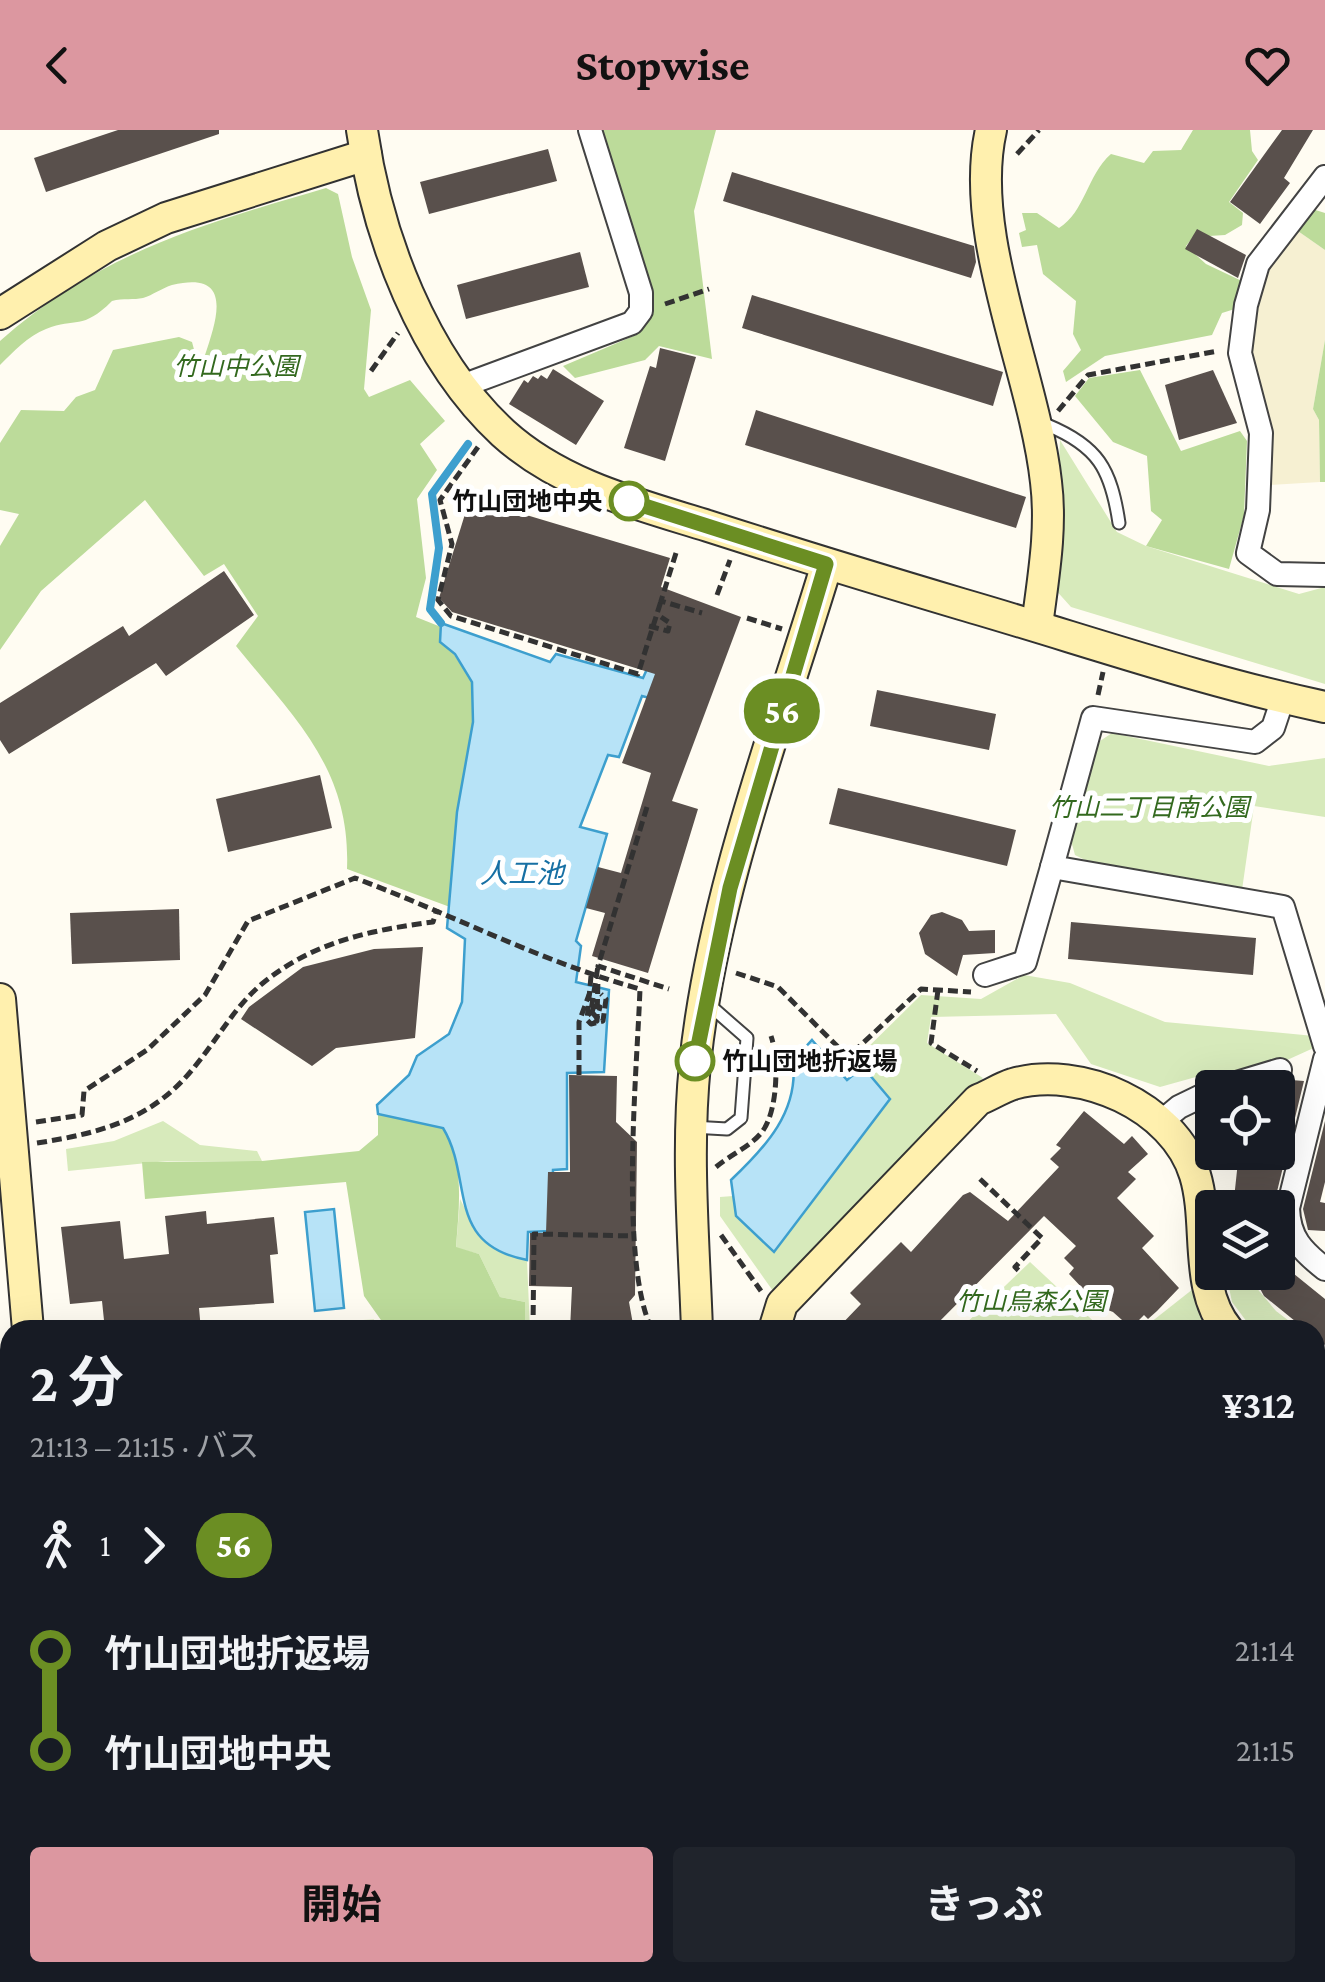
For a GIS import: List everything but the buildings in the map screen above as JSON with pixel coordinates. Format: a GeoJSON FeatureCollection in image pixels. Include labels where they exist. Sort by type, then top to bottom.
{"type":"FeatureCollection","features":[{"type":"Feature","properties":{"kind":"street"},"geometry":{"type":"LineString","coordinates":[[462,386],[632,324],[641,312],[642,292],[590,130]]}},
{"type":"Feature","properties":{"kind":"street"},"geometry":{"type":"LineString","coordinates":[[991,130],[986,179],[991,232],[1038,430],[1046,483],[1048,535],[1038,626]]}},
{"type":"Feature","properties":{"kind":"street"},"geometry":{"type":"LineString","coordinates":[[0,314],[107,246],[166,218],[364,143],[380,215],[404,279],[426,326],[462,386],[506,436],[576,481],[826,564],[1325,707]]}},
{"type":"Feature","properties":{"kind":"street"},"geometry":{"type":"LineString","coordinates":[[1325,177],[1258,264],[1241,346],[1261,433],[1258,510],[1248,553],[1277,574],[1325,575]]}},
{"type":"Feature","properties":{"kind":"street"},"geometry":{"type":"LineString","coordinates":[[697,1320],[691,1128],[704,1001],[730,888],[826,564]]}},
{"type":"Feature","properties":{"kind":"street"},"geometry":{"type":"LineString","coordinates":[[991,973],[1025,962],[1092,718],[1255,742],[1273,728],[1283,698]]}},
{"type":"Feature","properties":{"kind":"street"},"geometry":{"type":"LineString","coordinates":[[1052,868],[1283,907],[1321,1056],[1318,1113],[1288,1208],[1289,1227],[1297,1246],[1325,1269]]}},
{"type":"Feature","properties":{"kind":"street"},"geometry":{"type":"LineString","coordinates":[[0,999],[19,1146],[28,1320]]}},
{"type":"Feature","properties":{"kind":"street"},"geometry":{"type":"LineString","coordinates":[[777,1320],[782,1304],[978,1100],[1003,1088],[1037,1080],[1073,1080],[1113,1092],[1161,1122],[1180,1141],[1194,1172],[1208,1286],[1223,1320]]}},
{"type":"Feature","properties":{"kind":"street"},"geometry":{"type":"LineString","coordinates":[[1161,1122],[1195,1099]]}},
{"type":"Feature","properties":{"kind":"lane"},"geometry":{"type":"LineString","coordinates":[[1038,430],[1046,425],[1078,438],[1106,468],[1119,523]]}},
{"type":"Feature","properties":{"kind":"lane"},"geometry":{"type":"LineString","coordinates":[[691,1128],[727,1129],[741,1118],[746,1038],[704,1001]]}},
{"type":"Feature","properties":{"kind":"path"},"geometry":{"type":"LineString","coordinates":[[641,312],[709,289]]}},
{"type":"Feature","properties":{"kind":"path"},"geometry":{"type":"LineString","coordinates":[[371,371],[388,342],[400,332]]}},
{"type":"Feature","properties":{"kind":"path"},"geometry":{"type":"LineString","coordinates":[[1072,395],[1088,375],[1241,346]]}},
{"type":"Feature","properties":{"kind":"path"},"geometry":{"type":"LineString","coordinates":[[483,441],[440,500],[452,544],[438,600],[451,616],[638,674],[676,553]]}},
{"type":"Feature","properties":{"kind":"path"},"geometry":{"type":"LineString","coordinates":[[717,595],[730,560]]}},
{"type":"Feature","properties":{"kind":"path"},"geometry":{"type":"LineString","coordinates":[[662,601],[702,613]]}},
{"type":"Feature","properties":{"kind":"path"},"geometry":{"type":"LineString","coordinates":[[746,618],[784,630]]}},
{"type":"Feature","properties":{"kind":"path"},"geometry":{"type":"LineString","coordinates":[[1092,718],[1105,665]]}},
{"type":"Feature","properties":{"kind":"path"},"geometry":{"type":"LineString","coordinates":[[599,995],[597,1018],[593,1016],[598,966],[647,807]]}},
{"type":"Feature","properties":{"kind":"path"},"geometry":{"type":"LineString","coordinates":[[437,909],[433,922],[339,940],[292,962],[239,1006],[195,1068],[158,1105],[129,1122],[89,1135],[19,1146],[25,1123],[82,1115],[84,1091],[148,1050],[205,995],[248,921],[355,878],[437,909],[591,976],[640,990],[636,1236],[640,1304],[647,1320]]}},
{"type":"Feature","properties":{"kind":"path"},"geometry":{"type":"LineString","coordinates":[[598,966],[669,988]]}},
{"type":"Feature","properties":{"kind":"path"},"geometry":{"type":"LineString","coordinates":[[734,972],[778,987],[848,1057],[921,988],[983,993],[991,973]]}},
{"type":"Feature","properties":{"kind":"path"},"geometry":{"type":"LineString","coordinates":[[591,976],[599,995],[597,1021],[591,1015],[597,1006]]}},
{"type":"Feature","properties":{"kind":"path"},"geometry":{"type":"LineString","coordinates":[[578,1076],[579,1022],[590,992],[606,999],[604,1021],[591,1024],[587,1020],[591,976]]}},
{"type":"Feature","properties":{"kind":"path"},"geometry":{"type":"LineString","coordinates":[[938,990],[931,1043],[1003,1088]]}},
{"type":"Feature","properties":{"kind":"path"},"geometry":{"type":"LineString","coordinates":[[712,1171],[761,1134],[768,1120],[777,1054],[771,1036]]}},
{"type":"Feature","properties":{"kind":"path"},"geometry":{"type":"LineString","coordinates":[[980,1179],[1042,1238],[1015,1268],[1020,1272]]}},
{"type":"Feature","properties":{"kind":"path"},"geometry":{"type":"LineString","coordinates":[[712,1222],[763,1294]]}},
{"type":"Feature","properties":{"kind":"path"},"geometry":{"type":"LineString","coordinates":[[532,1320],[534,1234],[636,1236]]}},
{"type":"Feature","properties":{"kind":"shaded area"},"geometry":{"type":"Polygon","coordinates":[[[1295,229],[1325,250],[1325,340],[1313,409],[1319,420],[1320,482],[1268,485],[1247,345],[1263,268],[1295,229]]]}},
{"type":"Feature","properties":{"kind":"green space"},"geometry":{"type":"Polygon","coordinates":[[[601,130],[716,130],[694,211],[712,359],[659,346],[645,360],[575,378],[563,366],[636,335],[653,315],[652,298],[601,130]]]}},
{"type":"Feature","properties":{"kind":"green space"},"geometry":{"type":"Polygon","coordinates":[[[1193,130],[1250,130],[1252,151],[1258,160],[1229,202],[1243,213],[1242,225],[1225,235],[1193,237],[1186,246],[1206,264],[1246,283],[1238,308],[1222,313],[1212,335],[1105,356],[1066,382],[1063,371],[1081,350],[1073,334],[1076,301],[1043,274],[1037,245],[1022,247],[1019,233],[1026,230],[1022,213],[1037,213],[1059,228],[1075,213],[1096,172],[1111,154],[1144,163],[1153,151],[1181,150],[1193,130]]]}},
{"type":"Feature","properties":{"kind":"green space","name":"竹山中公園"},"geometry":{"type":"Polygon","coordinates":[[[326,188],[338,194],[352,257],[371,310],[364,389],[369,397],[410,380],[445,421],[420,444],[437,470],[417,499],[426,578],[416,617],[441,627],[440,642],[453,653],[472,682],[473,722],[457,812],[450,907],[347,869],[340,802],[329,774],[298,722],[236,646],[258,616],[224,564],[204,576],[145,500],[41,591],[0,650],[0,546],[19,514],[0,510],[0,443],[21,410],[64,411],[76,397],[95,390],[113,350],[179,337],[192,342],[196,357],[205,355],[214,327],[216,301],[213,291],[192,282],[172,285],[143,298],[112,301],[86,320],[39,332],[0,365],[0,341],[75,285],[114,263],[195,229],[326,188]]]}},
{"type":"Feature","properties":{"kind":"green space"},"geometry":{"type":"Polygon","coordinates":[[[1309,208],[1325,213],[1325,250],[1295,229],[1309,208]]]}},
{"type":"Feature","properties":{"kind":"green space"},"geometry":{"type":"Polygon","coordinates":[[[1325,340],[1325,482],[1320,482],[1319,420],[1313,409],[1325,340]]]}},
{"type":"Feature","properties":{"kind":"green space"},"geometry":{"type":"Polygon","coordinates":[[[1140,370],[1181,451],[1240,431],[1247,441],[1244,515],[1229,569],[1146,546],[1162,520],[1151,511],[1147,456],[1113,442],[1075,396],[1089,378],[1140,370]]]}},
{"type":"Feature","properties":{"kind":"green space"},"geometry":{"type":"Polygon","coordinates":[[[1060,440],[1117,532],[1146,546],[1299,594],[1325,587],[1325,684],[1071,607],[1053,587],[1060,440]]]}},
{"type":"Feature","properties":{"kind":"green space","name":"竹山二丁目南公園"},"geometry":{"type":"Polygon","coordinates":[[[1112,733],[1269,766],[1325,758],[1325,817],[1254,806],[1242,890],[1085,860],[1075,855],[1070,837],[1094,745],[1112,733]]]}},
{"type":"Feature","properties":{"kind":"green space"},"geometry":{"type":"Polygon","coordinates":[[[1024,975],[1070,983],[1165,1022],[1314,1036],[1318,1046],[1267,1069],[1195,1070],[1195,1077],[1160,1087],[1091,1064],[1056,1014],[931,1017],[927,1043],[983,1078],[773,1291],[720,1216],[720,1197],[733,1196],[736,1216],[775,1251],[863,1067],[855,1060],[921,995],[981,999],[1024,975]]]}},
{"type":"Feature","properties":{"kind":"green space"},"geometry":{"type":"Polygon","coordinates":[[[378,1114],[443,1127],[458,1170],[456,1247],[479,1254],[500,1297],[525,1302],[525,1320],[381,1320],[364,1296],[346,1182],[145,1199],[142,1162],[262,1161],[359,1151],[378,1135],[378,1114]]]}},
{"type":"Feature","properties":{"kind":"green space"},"geometry":{"type":"Polygon","coordinates":[[[163,1121],[200,1145],[257,1151],[262,1161],[167,1161],[68,1171],[66,1149],[114,1141],[163,1121]]]}},
{"type":"Feature","properties":{"kind":"green space"},"geometry":{"type":"Polygon","coordinates":[[[460,1199],[485,1240],[502,1252],[527,1260],[530,1320],[525,1320],[525,1302],[500,1297],[479,1254],[456,1248],[460,1199]]]}},
{"type":"Feature","properties":{"kind":"green space","name":"竹山烏森公園"},"geometry":{"type":"Polygon","coordinates":[[[1030,1262],[1092,1320],[969,1320],[1030,1262]]]}},
{"type":"Feature","properties":{"kind":"green space"},"geometry":{"type":"Polygon","coordinates":[[[1193,1289],[1205,1320],[1154,1320],[1193,1289]]]}},
{"type":"Feature","properties":{"kind":"green space"},"geometry":{"type":"Polygon","coordinates":[[[1230,1290],[1258,1290],[1288,1320],[1246,1320],[1232,1302],[1230,1290]]]}},
{"type":"Feature","properties":{"kind":"water","name":"人工池"},"geometry":{"type":"Polygon","coordinates":[[[441,623],[550,662],[556,654],[643,678],[647,669],[670,675],[661,701],[642,696],[619,757],[608,755],[580,827],[607,834],[576,941],[581,946],[576,982],[609,990],[604,1072],[567,1073],[567,1169],[553,1170],[550,1231],[528,1232],[527,1260],[501,1252],[483,1240],[472,1225],[443,1128],[378,1114],[377,1105],[409,1075],[417,1056],[449,1034],[462,1002],[465,939],[447,928],[457,812],[473,722],[472,682],[455,654],[440,642],[441,623]]]}},
{"type":"Feature","properties":{"kind":"water"},"geometry":{"type":"Polygon","coordinates":[[[812,1040],[847,1080],[863,1067],[890,1099],[774,1252],[736,1216],[731,1180],[777,1127],[791,1096],[793,1061],[812,1040]]]}},
{"type":"Feature","properties":{"kind":"water"},"geometry":{"type":"Polygon","coordinates":[[[334,1209],[344,1308],[315,1311],[305,1212],[334,1209]]]}},
{"type":"Feature","properties":{"kind":"waterway"},"geometry":{"type":"LineString","coordinates":[[441,623],[430,609],[439,548],[432,494],[468,444]]}},
{"type":"Feature","properties":{"kind":"bus line","name":"56"},"geometry":{"type":"LineString","coordinates":[[629,501],[826,564],[730,888],[704,1001],[695,1061]]}},
{"type":"Feature","properties":{"kind":"place","name":"竹山団地中央"},"geometry":{"type":"Point","coordinates":[629,501]}},
{"type":"Feature","properties":{"kind":"place","name":"竹山団地折返場"},"geometry":{"type":"Point","coordinates":[695,1061]}}]}
